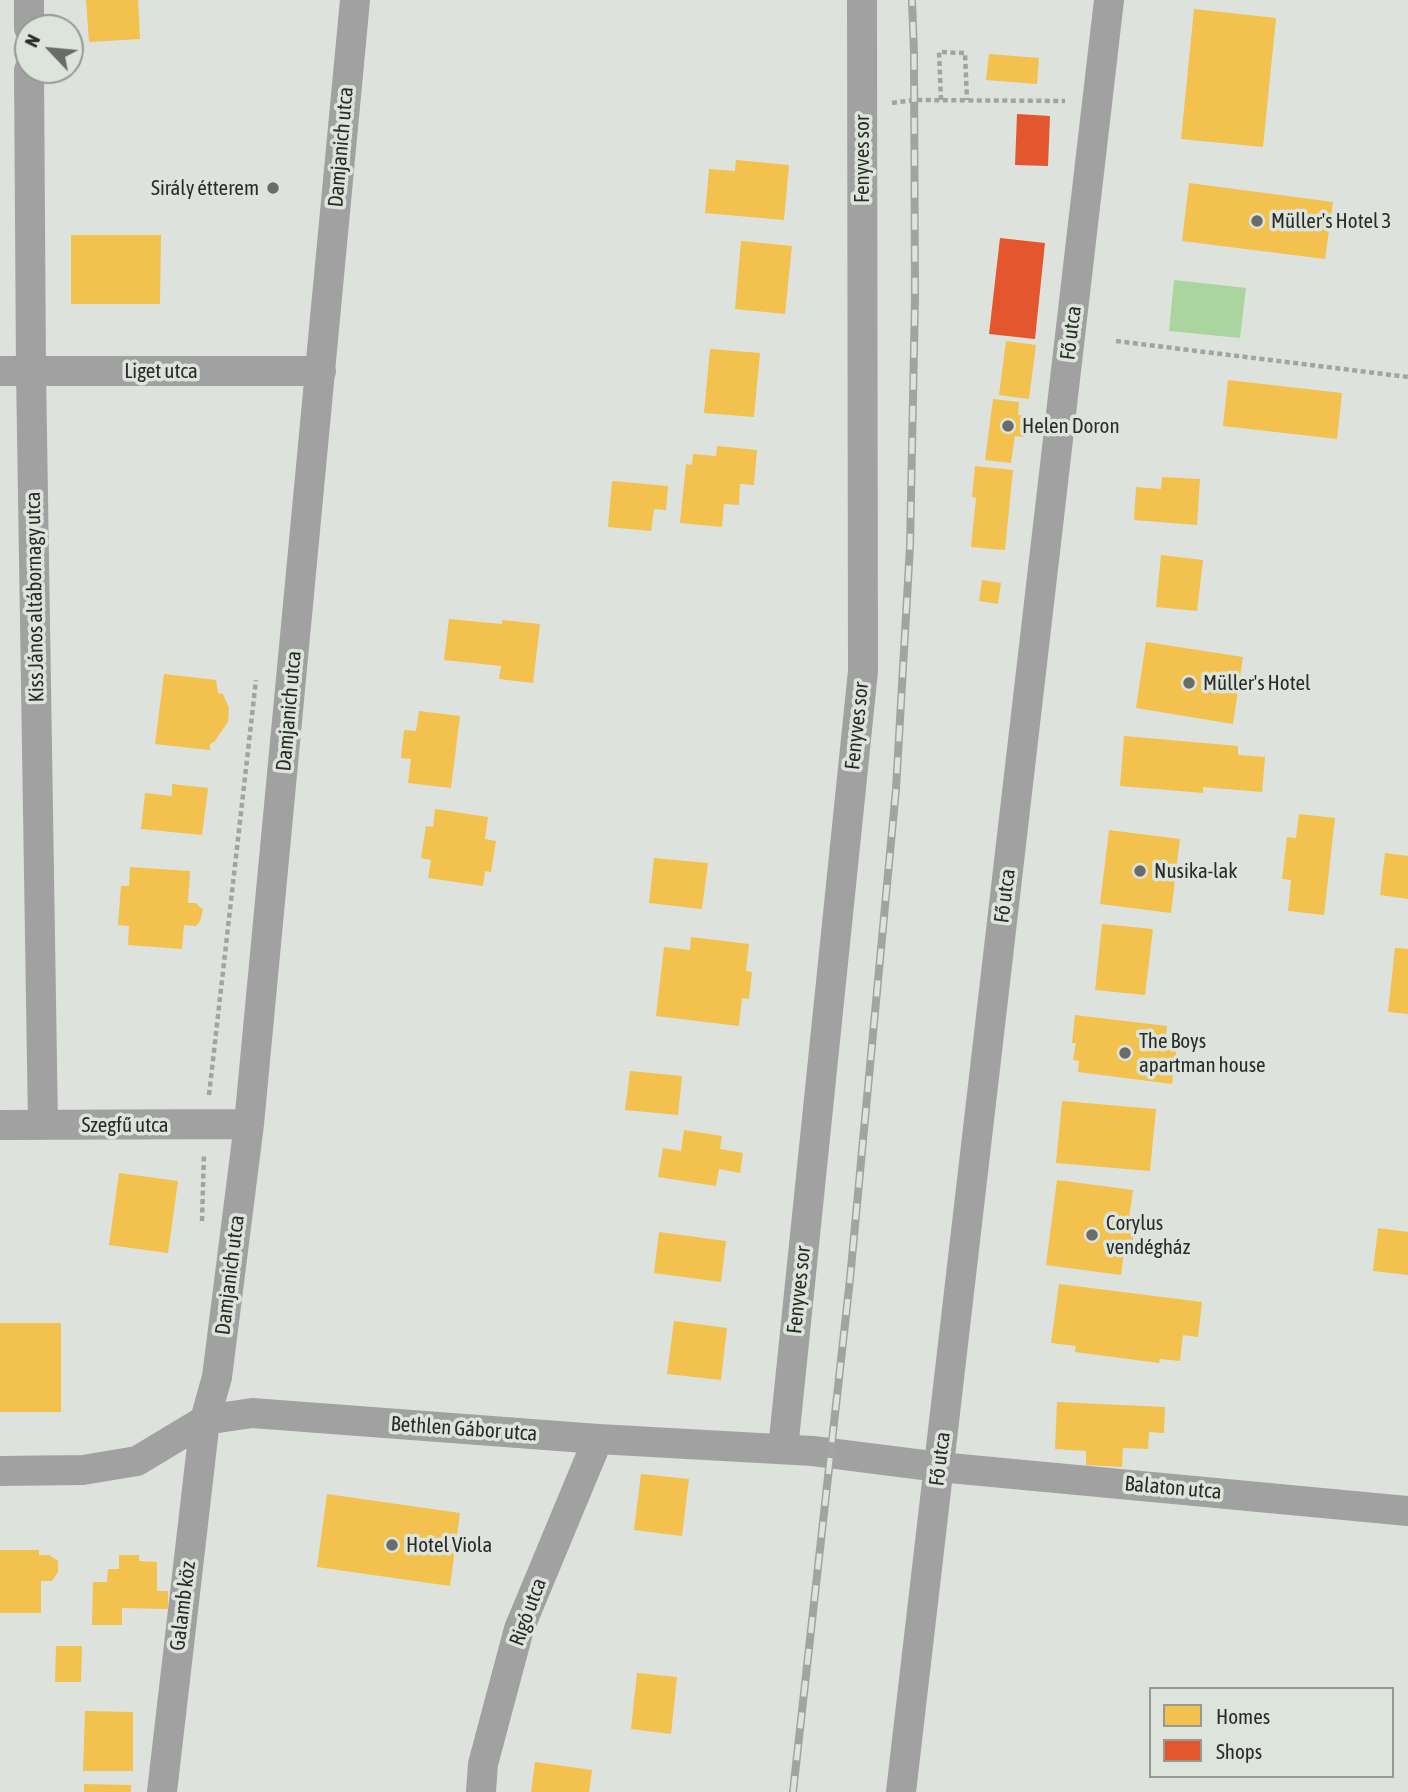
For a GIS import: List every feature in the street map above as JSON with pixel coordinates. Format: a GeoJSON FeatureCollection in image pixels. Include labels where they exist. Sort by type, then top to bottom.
{"type":"FeatureCollection","features":[{"type":"Feature","properties":{"kind":"street","name":"Damjanich utca"},"geometry":{"type":"LineString","coordinates":[[205,1420],[217,1377],[249,1124],[355,0]]}},
{"type":"Feature","properties":{"kind":"street","name":"Fenyves sor"},"geometry":{"type":"LineString","coordinates":[[783,1449],[863,671],[862,0]]}},
{"type":"Feature","properties":{"kind":"street","name":"Fő utca"},"geometry":{"type":"LineString","coordinates":[[901,1792],[1109,0]]}},
{"type":"Feature","properties":{"kind":"street","name":"Kiss János altábornagy utca"},"geometry":{"type":"LineString","coordinates":[[29,84],[43,1125]]}},
{"type":"Feature","properties":{"kind":"street","name":"Liget utca"},"geometry":{"type":"LineString","coordinates":[[0,370],[321,371]]}},
{"type":"Feature","properties":{"kind":"street","name":"Szegfű utca"},"geometry":{"type":"LineString","coordinates":[[0,1125],[249,1124]]}},
{"type":"Feature","properties":{"kind":"street","name":"Bethlen Gábor utca"},"geometry":{"type":"LineString","coordinates":[[0,1471],[83,1470],[137,1461],[205,1420],[252,1413],[783,1449],[939,1466]]}},
{"type":"Feature","properties":{"kind":"street","name":"Galamb köz"},"geometry":{"type":"LineString","coordinates":[[162,1792],[205,1420]]}},
{"type":"Feature","properties":{"kind":"street","name":"Rigó utca"},"geometry":{"type":"LineString","coordinates":[[481,1792],[483,1763],[519,1629],[597,1438]]}},
{"type":"Feature","properties":{"kind":"street","name":"Balaton utca"},"geometry":{"type":"LineString","coordinates":[[939,1466],[1408,1511]]}},
{"type":"Feature","properties":{"kind":"path"},"geometry":{"type":"LineString","coordinates":[[942,100],[939,52],[965,53],[967,100]]}},
{"type":"Feature","properties":{"kind":"path"},"geometry":{"type":"LineString","coordinates":[[862,107],[914,100],[1097,102]]}},
{"type":"Feature","properties":{"kind":"path"},"geometry":{"type":"LineString","coordinates":[[1116,341],[1408,377]]}},
{"type":"Feature","properties":{"kind":"shaded area"},"geometry":{"type":"Polygon","coordinates":[[[1174,280],[1246,288],[1240,338],[1169,331],[1174,280]]]}},
{"type":"Feature","properties":{"kind":"building: Homes"},"geometry":{"type":"Polygon","coordinates":[[[86,0],[138,0],[140,39],[89,42],[86,0]]]}},
{"type":"Feature","properties":{"kind":"building: Homes"},"geometry":{"type":"Polygon","coordinates":[[[1194,9],[1276,18],[1263,147],[1181,139],[1194,9]]]}},
{"type":"Feature","properties":{"kind":"building: Homes"},"geometry":{"type":"Polygon","coordinates":[[[989,54],[1039,58],[1037,84],[986,80],[989,54]]]}},
{"type":"Feature","properties":{"kind":"building: Homes"},"geometry":{"type":"Polygon","coordinates":[[[736,160],[789,165],[784,220],[705,213],[709,169],[735,171],[736,160]]]}},
{"type":"Feature","properties":{"kind":"building: Homes","name":"Müller's Hotel 3"},"geometry":{"type":"Polygon","coordinates":[[[1189,183],[1333,202],[1325,259],[1182,241],[1189,183]]]}},
{"type":"Feature","properties":{"kind":"building: Homes"},"geometry":{"type":"Polygon","coordinates":[[[71,235],[161,235],[160,304],[71,304],[71,235]]]}},
{"type":"Feature","properties":{"kind":"building: Homes"},"geometry":{"type":"Polygon","coordinates":[[[741,241],[792,246],[785,314],[735,309],[741,241]]]}},
{"type":"Feature","properties":{"kind":"building: Homes"},"geometry":{"type":"Polygon","coordinates":[[[1006,341],[1036,345],[1029,399],[999,395],[1006,341]]]}},
{"type":"Feature","properties":{"kind":"building: Homes"},"geometry":{"type":"Polygon","coordinates":[[[710,349],[760,353],[754,417],[704,413],[710,349]]]}},
{"type":"Feature","properties":{"kind":"building: Homes"},"geometry":{"type":"Polygon","coordinates":[[[1228,380],[1342,393],[1337,439],[1223,426],[1228,380]]]}},
{"type":"Feature","properties":{"kind":"building: Homes","name":"Helen Doron"},"geometry":{"type":"Polygon","coordinates":[[[993,399],[1019,402],[1018,415],[1027,416],[1024,437],[1015,436],[1011,463],[985,460],[993,399]]]}},
{"type":"Feature","properties":{"kind":"building: Homes"},"geometry":{"type":"Polygon","coordinates":[[[717,446],[757,450],[754,485],[740,484],[739,505],[724,504],[722,527],[680,523],[686,464],[692,465],[693,454],[716,456],[717,446]]]}},
{"type":"Feature","properties":{"kind":"building: Homes"},"geometry":{"type":"Polygon","coordinates":[[[975,466],[1013,470],[1005,550],[971,547],[976,498],[972,497],[975,466]]]}},
{"type":"Feature","properties":{"kind":"building: Homes"},"geometry":{"type":"Polygon","coordinates":[[[1162,477],[1200,479],[1197,525],[1134,520],[1136,487],[1161,489],[1162,477]]]}},
{"type":"Feature","properties":{"kind":"building: Homes"},"geometry":{"type":"Polygon","coordinates":[[[612,481],[668,486],[666,510],[654,509],[651,531],[608,527],[612,481]]]}},
{"type":"Feature","properties":{"kind":"building: Homes"},"geometry":{"type":"Polygon","coordinates":[[[1161,555],[1203,560],[1197,611],[1156,607],[1161,555]]]}},
{"type":"Feature","properties":{"kind":"building: Homes"},"geometry":{"type":"Polygon","coordinates":[[[982,580],[1001,583],[998,604],[979,601],[982,580]]]}},
{"type":"Feature","properties":{"kind":"building: Homes"},"geometry":{"type":"Polygon","coordinates":[[[449,619],[540,624],[533,683],[499,679],[501,666],[444,660],[449,619]]]}},
{"type":"Feature","properties":{"kind":"building: Homes","name":"Müller's Hotel"},"geometry":{"type":"Polygon","coordinates":[[[1146,642],[1243,657],[1233,724],[1136,708],[1146,642]]]}},
{"type":"Feature","properties":{"kind":"building: Homes"},"geometry":{"type":"Polygon","coordinates":[[[164,674],[216,680],[218,693],[223,694],[229,708],[228,722],[210,744],[210,750],[155,744],[164,674]]]}},
{"type":"Feature","properties":{"kind":"building: Homes"},"geometry":{"type":"Polygon","coordinates":[[[419,711],[460,716],[451,788],[408,783],[411,759],[401,758],[404,730],[416,731],[419,711]]]}},
{"type":"Feature","properties":{"kind":"building: Homes"},"geometry":{"type":"Polygon","coordinates":[[[1124,736],[1238,746],[1238,755],[1265,757],[1262,792],[1203,787],[1203,793],[1120,786],[1124,736]]]}},
{"type":"Feature","properties":{"kind":"building: Homes"},"geometry":{"type":"Polygon","coordinates":[[[172,784],[208,788],[202,835],[141,829],[145,793],[172,796],[172,784]]]}},
{"type":"Feature","properties":{"kind":"building: Homes"},"geometry":{"type":"Polygon","coordinates":[[[435,809],[488,817],[485,839],[496,841],[491,872],[485,871],[483,886],[428,878],[431,860],[421,858],[426,826],[433,827],[435,809]]]}},
{"type":"Feature","properties":{"kind":"building: Homes"},"geometry":{"type":"Polygon","coordinates":[[[1299,814],[1335,818],[1324,915],[1288,911],[1291,880],[1282,879],[1287,837],[1296,838],[1299,814]]]}},
{"type":"Feature","properties":{"kind":"building: Homes","name":"Nusika-lak"},"geometry":{"type":"Polygon","coordinates":[[[1109,830],[1180,839],[1171,913],[1100,904],[1109,830]]]}},
{"type":"Feature","properties":{"kind":"building: Homes"},"geometry":{"type":"Polygon","coordinates":[[[1385,853],[1408,856],[1408,899],[1380,895],[1385,853]]]}},
{"type":"Feature","properties":{"kind":"building: Homes"},"geometry":{"type":"Polygon","coordinates":[[[654,858],[708,863],[702,909],[649,903],[654,858]]]}},
{"type":"Feature","properties":{"kind":"building: Homes"},"geometry":{"type":"Polygon","coordinates":[[[130,867],[190,871],[188,903],[196,903],[203,910],[196,926],[184,925],[182,949],[128,945],[129,926],[118,925],[121,886],[129,886],[130,867]]]}},
{"type":"Feature","properties":{"kind":"building: Homes"},"geometry":{"type":"Polygon","coordinates":[[[1102,924],[1153,929],[1145,995],[1095,990],[1102,924]]]}},
{"type":"Feature","properties":{"kind":"building: Homes"},"geometry":{"type":"Polygon","coordinates":[[[691,937],[749,944],[746,971],[752,972],[749,999],[742,998],[739,1026],[656,1016],[664,947],[690,950],[691,937]]]}},
{"type":"Feature","properties":{"kind":"building: Homes"},"geometry":{"type":"Polygon","coordinates":[[[1395,948],[1408,949],[1408,1014],[1388,1012],[1395,948]]]}},
{"type":"Feature","properties":{"kind":"building: Homes","name":"The Boys apartman house"},"geometry":{"type":"Polygon","coordinates":[[[1075,1015],[1167,1026],[1165,1044],[1177,1046],[1172,1084],[1078,1072],[1079,1061],[1073,1060],[1076,1043],[1072,1043],[1075,1015]]]}},
{"type":"Feature","properties":{"kind":"building: Homes"},"geometry":{"type":"Polygon","coordinates":[[[630,1071],[682,1076],[678,1115],[625,1110],[630,1071]]]}},
{"type":"Feature","properties":{"kind":"building: Homes"},"geometry":{"type":"Polygon","coordinates":[[[1062,1101],[1156,1109],[1150,1171],[1056,1163],[1062,1101]]]}},
{"type":"Feature","properties":{"kind":"building: Homes"},"geometry":{"type":"Polygon","coordinates":[[[684,1130],[722,1136],[720,1149],[743,1153],[740,1173],[719,1169],[716,1186],[658,1177],[663,1148],[681,1151],[684,1130]]]}},
{"type":"Feature","properties":{"kind":"building: Homes"},"geometry":{"type":"Polygon","coordinates":[[[119,1173],[178,1181],[168,1253],[109,1245],[119,1173]]]}},
{"type":"Feature","properties":{"kind":"building: Homes","name":"Corylus vendégház"},"geometry":{"type":"Polygon","coordinates":[[[1057,1180],[1133,1190],[1129,1218],[1136,1219],[1131,1253],[1124,1252],[1121,1275],[1046,1265],[1057,1180]]]}},
{"type":"Feature","properties":{"kind":"building: Homes"},"geometry":{"type":"Polygon","coordinates":[[[1378,1228],[1408,1232],[1408,1275],[1373,1271],[1378,1228]]]}},
{"type":"Feature","properties":{"kind":"building: Homes"},"geometry":{"type":"Polygon","coordinates":[[[659,1232],[726,1241],[721,1282],[654,1273],[659,1232]]]}},
{"type":"Feature","properties":{"kind":"building: Homes"},"geometry":{"type":"Polygon","coordinates":[[[1059,1284],[1202,1302],[1198,1337],[1183,1335],[1180,1361],[1160,1359],[1159,1363],[1075,1352],[1076,1346],[1051,1343],[1059,1284]]]}},
{"type":"Feature","properties":{"kind":"building: Homes"},"geometry":{"type":"Polygon","coordinates":[[[674,1321],[727,1328],[721,1380],[667,1374],[674,1321]]]}},
{"type":"Feature","properties":{"kind":"building: Homes"},"geometry":{"type":"Polygon","coordinates":[[[0,1323],[61,1323],[61,1412],[0,1412],[0,1323]]]}},
{"type":"Feature","properties":{"kind":"building: Homes"},"geometry":{"type":"Polygon","coordinates":[[[1057,1402],[1165,1407],[1164,1433],[1149,1432],[1148,1449],[1123,1448],[1122,1467],[1086,1465],[1086,1451],[1055,1449],[1057,1402]]]}},
{"type":"Feature","properties":{"kind":"building: Homes"},"geometry":{"type":"Polygon","coordinates":[[[641,1474],[689,1479],[682,1536],[634,1530],[641,1474]]]}},
{"type":"Feature","properties":{"kind":"building: Homes"},"geometry":{"type":"Polygon","coordinates":[[[327,1494],[460,1513],[450,1586],[317,1567],[327,1494]]]}},
{"type":"Feature","properties":{"kind":"building: Homes"},"geometry":{"type":"Polygon","coordinates":[[[0,1550],[39,1550],[39,1555],[49,1555],[58,1561],[58,1572],[52,1581],[41,1581],[41,1613],[0,1613],[0,1550]]]}},
{"type":"Feature","properties":{"kind":"building: Homes"},"geometry":{"type":"Polygon","coordinates":[[[119,1555],[139,1555],[139,1561],[157,1562],[157,1591],[168,1591],[168,1609],[122,1608],[122,1625],[92,1625],[93,1582],[107,1582],[108,1569],[119,1569],[119,1555]]]}},
{"type":"Feature","properties":{"kind":"building: Homes"},"geometry":{"type":"Polygon","coordinates":[[[56,1646],[82,1646],[81,1682],[55,1682],[56,1646]]]}},
{"type":"Feature","properties":{"kind":"building: Homes"},"geometry":{"type":"Polygon","coordinates":[[[637,1673],[677,1677],[671,1734],[631,1729],[637,1673]]]}},
{"type":"Feature","properties":{"kind":"building: Homes"},"geometry":{"type":"Polygon","coordinates":[[[85,1711],[133,1712],[133,1771],[83,1771],[85,1711]]]}},
{"type":"Feature","properties":{"kind":"building: Homes"},"geometry":{"type":"Polygon","coordinates":[[[535,1762],[592,1770],[589,1792],[531,1792],[535,1762]]]}},
{"type":"Feature","properties":{"kind":"building: Homes"},"geometry":{"type":"Polygon","coordinates":[[[84,1784],[131,1785],[131,1792],[84,1792],[84,1784]]]}},
{"type":"Feature","properties":{"kind":"building: Shops"},"geometry":{"type":"Polygon","coordinates":[[[1017,114],[1050,116],[1048,166],[1015,165],[1017,114]]]}},
{"type":"Feature","properties":{"kind":"building: Shops"},"geometry":{"type":"Polygon","coordinates":[[[1000,238],[1045,243],[1035,339],[989,334],[1000,238]]]}},
{"type":"Feature","properties":{"kind":"railway"},"geometry":{"type":"LineString","coordinates":[[793,1792],[850,1279],[896,789],[910,546],[915,299],[912,0]]}},
{"type":"Feature","properties":{"kind":"place","name":"Sirály étterem"},"geometry":{"type":"Point","coordinates":[273,188]}},
{"type":"Feature","properties":{"kind":"place","name":"Müller's Hotel 3"},"geometry":{"type":"Point","coordinates":[1257,221]}},
{"type":"Feature","properties":{"kind":"place","name":"Helen Doron"},"geometry":{"type":"Point","coordinates":[1008,426]}},
{"type":"Feature","properties":{"kind":"place","name":"Müller's Hotel"},"geometry":{"type":"Point","coordinates":[1189,683]}},
{"type":"Feature","properties":{"kind":"place","name":"Nusika-lak"},"geometry":{"type":"Point","coordinates":[1140,871]}},
{"type":"Feature","properties":{"kind":"place","name":"The Boys apartman house"},"geometry":{"type":"Point","coordinates":[1125,1053]}},
{"type":"Feature","properties":{"kind":"place","name":"Corylus vendégház"},"geometry":{"type":"Point","coordinates":[1092,1235]}},
{"type":"Feature","properties":{"kind":"place","name":"Hotel Viola"},"geometry":{"type":"Point","coordinates":[392,1545]}}]}
